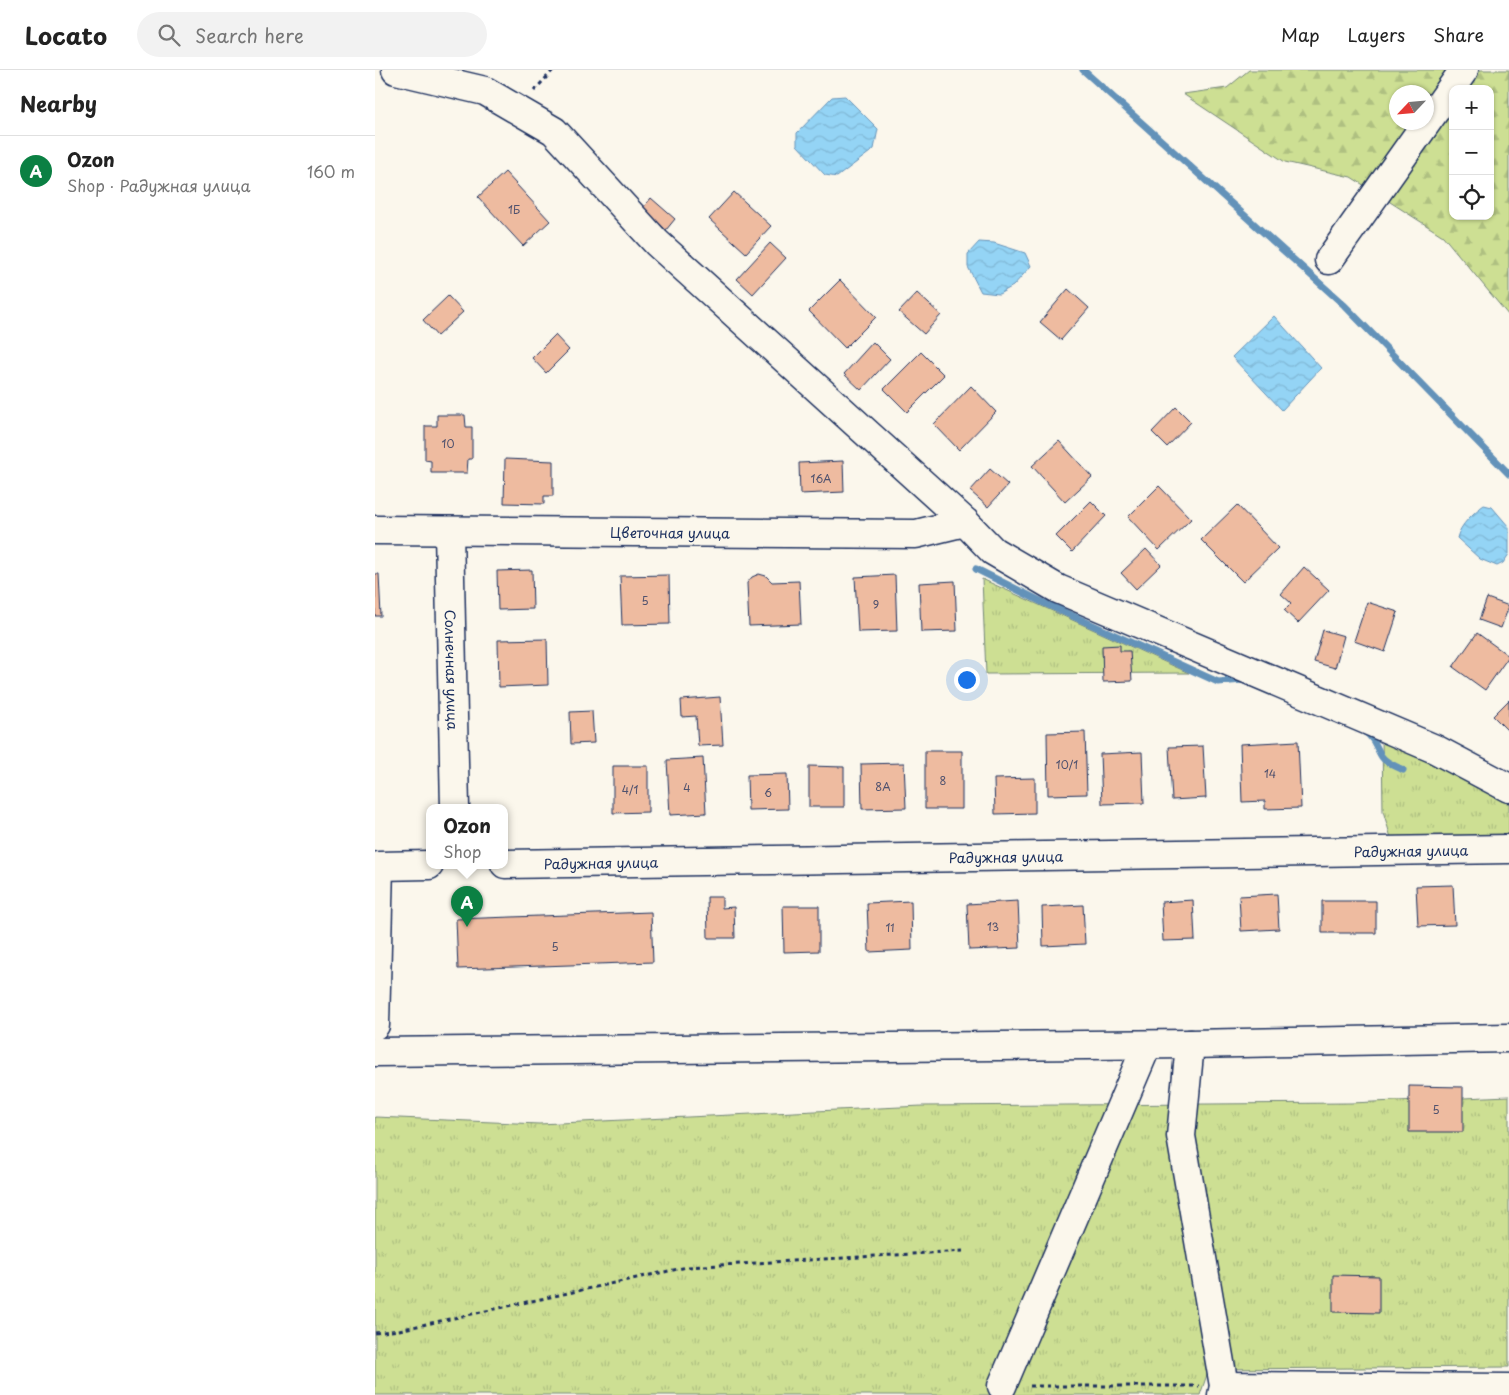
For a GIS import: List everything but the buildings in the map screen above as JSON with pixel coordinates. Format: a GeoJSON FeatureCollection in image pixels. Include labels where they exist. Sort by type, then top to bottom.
{"type":"FeatureCollection","features":[{"type":"Feature","properties":{"kind":"street"},"geometry":{"type":"LineString","coordinates":[[396,70],[485,91],[554,131],[657,243],[965,522],[993,551],[1058,589],[1435,749],[1509,788]]}},
{"type":"Feature","properties":{"kind":"street"},"geometry":{"type":"LineString","coordinates":[[1329,260],[1465,70]]}},
{"type":"Feature","properties":{"kind":"street","name":"Цветочная улица"},"geometry":{"type":"LineString","coordinates":[[375,530],[916,534],[965,522]]}},
{"type":"Feature","properties":{"kind":"street","name":"Солнечная улица"},"geometry":{"type":"LineString","coordinates":[[449,532],[455,804]]}},
{"type":"Feature","properties":{"kind":"street","name":"Радужная улица"},"geometry":{"type":"LineString","coordinates":[[508,864],[1509,849]]}},
{"type":"Feature","properties":{"kind":"street"},"geometry":{"type":"LineString","coordinates":[[375,1025],[379,866],[426,865]]}},
{"type":"Feature","properties":{"kind":"street"},"geometry":{"type":"LineString","coordinates":[[375,1052],[1147,1045],[1509,1038]]}},
{"type":"Feature","properties":{"kind":"street"},"geometry":{"type":"LineString","coordinates":[[1190,1044],[1181,1136],[1223,1390],[1509,1388]]}},
{"type":"Feature","properties":{"kind":"street"},"geometry":{"type":"LineString","coordinates":[[1002,1386],[1147,1045]]}},
{"type":"Feature","properties":{"kind":"path"},"geometry":{"type":"LineString","coordinates":[[375,1333],[399,1330],[687,1267],[963,1251]]}},
{"type":"Feature","properties":{"kind":"path"},"geometry":{"type":"LineString","coordinates":[[1002,1386],[1223,1390]]}},
{"type":"Feature","properties":{"kind":"green space"},"geometry":{"type":"Polygon","coordinates":[[[1249,70],[1509,70],[1509,316],[1443,236],[1351,177],[1285,162],[1183,94],[1227,88],[1249,70]]]}},
{"type":"Feature","properties":{"kind":"green space"},"geometry":{"type":"Polygon","coordinates":[[[982,579],[1189,673],[986,674],[982,579]]]}},
{"type":"Feature","properties":{"kind":"green space"},"geometry":{"type":"Polygon","coordinates":[[[1382,739],[1509,803],[1509,841],[1392,841],[1383,811],[1382,739]]]}},
{"type":"Feature","properties":{"kind":"green space"},"geometry":{"type":"Polygon","coordinates":[[[1509,1096],[1509,1367],[1209,1369],[1200,1395],[375,1395],[375,1117],[539,1124],[922,1106],[1351,1103],[1509,1096]]]}},
{"type":"Feature","properties":{"kind":"water"},"geometry":{"type":"Polygon","coordinates":[[[845,96],[878,129],[874,149],[837,177],[825,175],[797,145],[797,133],[832,97],[845,96]]]}},
{"type":"Feature","properties":{"kind":"water"},"geometry":{"type":"Polygon","coordinates":[[[979,242],[994,243],[1025,253],[1031,266],[1013,286],[999,294],[981,292],[968,267],[968,254],[979,242]]]}},
{"type":"Feature","properties":{"kind":"water"},"geometry":{"type":"Polygon","coordinates":[[[1274,316],[1321,368],[1282,410],[1232,357],[1274,316]]]}},
{"type":"Feature","properties":{"kind":"water"},"geometry":{"type":"Polygon","coordinates":[[[1484,505],[1492,507],[1509,527],[1509,554],[1503,563],[1497,566],[1480,559],[1457,538],[1464,524],[1484,505]]]}},
{"type":"Feature","properties":{"kind":"waterway"},"geometry":{"type":"LineString","coordinates":[[1083,70],[1344,305],[1509,474]]}},
{"type":"Feature","properties":{"kind":"waterway"},"geometry":{"type":"LineString","coordinates":[[976,569],[1044,603],[1218,682],[1243,680],[1247,682]]}},
{"type":"Feature","properties":{"kind":"waterway"},"geometry":{"type":"LineString","coordinates":[[1363,731],[1372,739],[1384,759],[1403,770]]}},
{"type":"Feature","properties":{"kind":"place","name":"Ozon"},"geometry":{"type":"Point","coordinates":[467,927]}}]}
